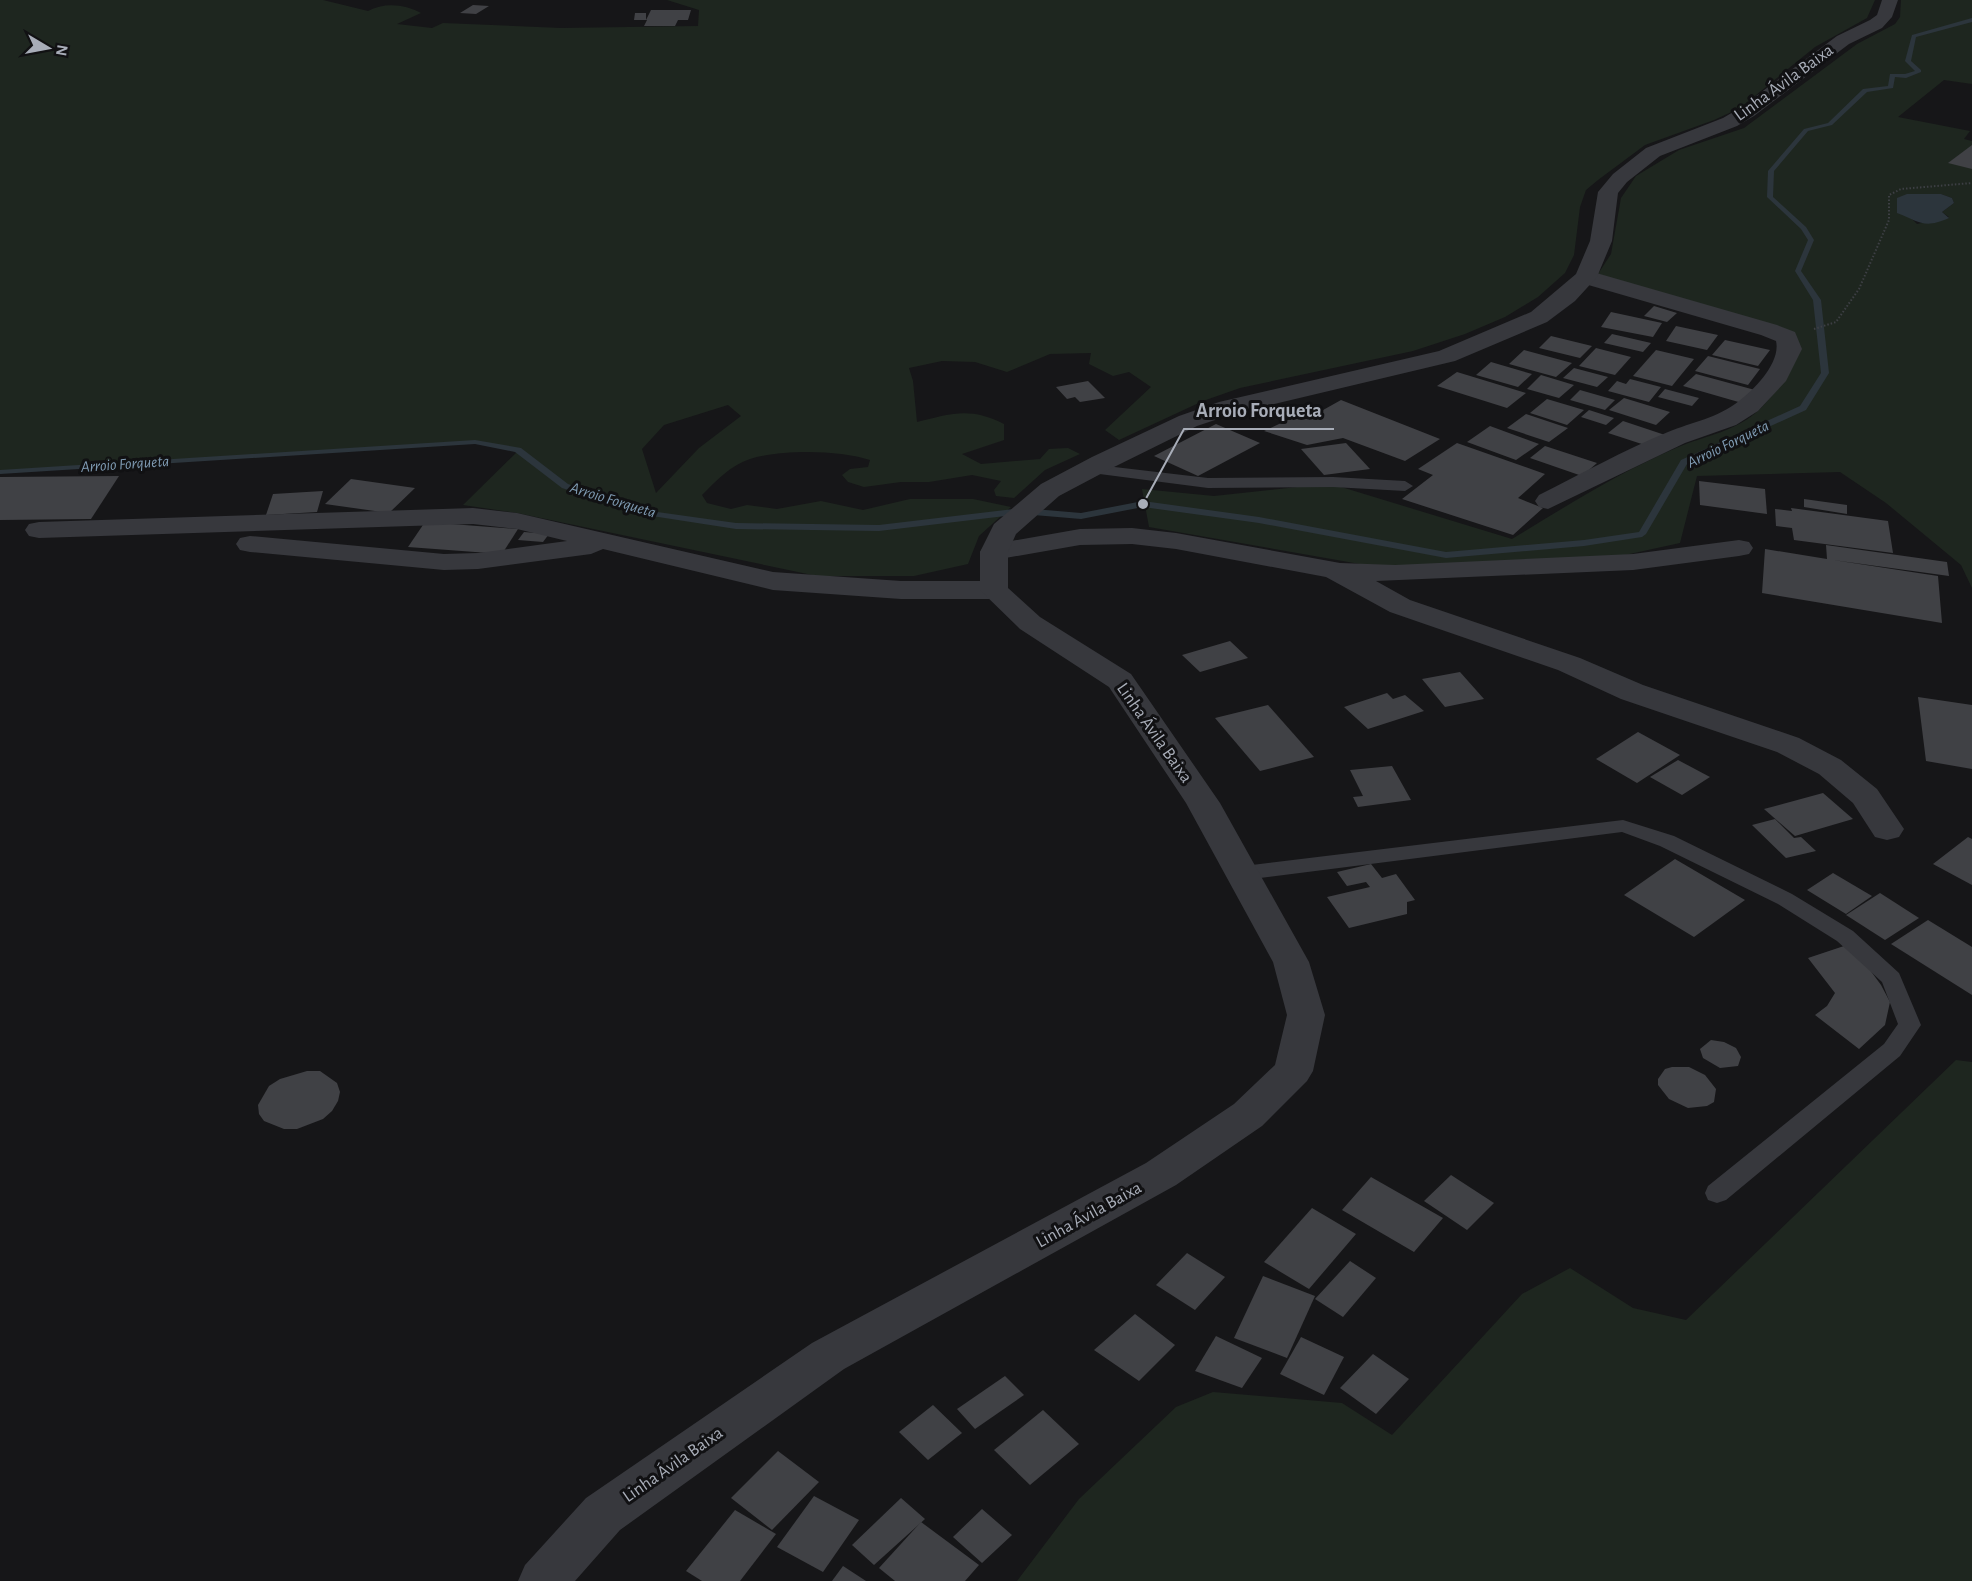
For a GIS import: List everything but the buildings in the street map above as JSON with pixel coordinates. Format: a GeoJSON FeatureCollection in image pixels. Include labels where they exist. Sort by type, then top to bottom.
{"type":"FeatureCollection","features":[{"type":"Feature","properties":{"kind":"street","name":"Linha Ávila Baixa"},"geometry":{"type":"LineString","coordinates":[[999,541],[1050,490],[1188,421],[1228,407],[1447,356],[1539,317],[1567,296],[1586,277],[1601,241],[1608,192],[1620,178],[1653,152],[1730,122],[1748,112],[1843,40],[1876,24],[1884,17],[1890,0]]}},
{"type":"Feature","properties":{"kind":"street"},"geometry":{"type":"LineString","coordinates":[[1548,501],[1676,438],[1728,420],[1749,406],[1777,376],[1790,349],[1786,337],[1769,330],[1586,277]]}},
{"type":"Feature","properties":{"kind":"street"},"geometry":{"type":"LineString","coordinates":[[39,530],[473,516],[517,521],[773,580],[901,590],[993,590],[999,541],[1132,536],[1176,541],[1334,570],[1395,574],[1609,563],[1739,548]]}},
{"type":"Feature","properties":{"kind":"street"},"geometry":{"type":"LineString","coordinates":[[250,544],[444,562],[478,561],[611,543]]}},
{"type":"Feature","properties":{"kind":"street"},"geometry":{"type":"LineString","coordinates":[[1334,570],[1400,606],[1569,664],[1632,692],[1788,745],[1830,767],[1865,796],[1887,830]]}},
{"type":"Feature","properties":{"kind":"street","name":"Linha Ávila Baixa"},"geometry":{"type":"LineString","coordinates":[[543,1581],[603,1514],[828,1356],[1161,1174],[1248,1115],[1293,1071],[1306,1015],[1291,962],[1244,873],[1203,803],[1120,681],[1030,623],[993,590]]}},
{"type":"Feature","properties":{"kind":"lane"},"geometry":{"type":"LineString","coordinates":[[1089,469],[1208,483],[1333,482],[1405,486]]}},
{"type":"Feature","properties":{"kind":"lane"},"geometry":{"type":"LineString","coordinates":[[1244,873],[1623,826],[1666,841],[1775,895],[1845,936],[1891,978],[1910,1025],[1892,1050],[1717,1193]]}},
{"type":"Feature","properties":{"kind":"path"},"geometry":{"type":"LineString","coordinates":[[1805,332],[1836,322],[1859,289],[1889,220],[1889,195],[1901,189],[1972,183]]}},
{"type":"Feature","properties":{"kind":"shaded area"},"geometry":{"type":"Polygon","coordinates":[[[0,0],[323,0],[368,11],[381,6],[394,5],[421,13],[397,24],[432,28],[443,23],[561,28],[698,26],[699,10],[667,0],[1875,0],[1867,18],[1815,47],[1740,108],[1645,145],[1598,180],[1586,190],[1580,207],[1574,255],[1565,273],[1538,297],[1505,317],[1465,334],[1413,351],[1240,388],[1203,401],[1119,440],[1105,430],[1151,387],[1129,372],[1113,376],[1089,364],[1091,353],[1050,354],[1007,372],[975,362],[942,361],[909,368],[913,381],[917,422],[961,413],[981,415],[1004,424],[1004,440],[962,454],[981,464],[1040,459],[1049,449],[1068,448],[1080,454],[1045,470],[1014,498],[996,496],[994,490],[1001,481],[972,475],[929,482],[901,482],[864,487],[848,482],[842,475],[850,469],[868,467],[870,460],[843,454],[811,452],[794,452],[750,459],[724,474],[702,495],[707,503],[731,509],[747,505],[777,509],[821,501],[863,510],[910,499],[973,499],[1011,507],[979,536],[968,564],[914,576],[817,576],[517,513],[463,505],[518,451],[475,442],[0,472],[0,0]],[[728,405],[664,425],[642,449],[656,493],[699,448],[741,416],[728,405]]]}},
{"type":"Feature","properties":{"kind":"shaded area"},"geometry":{"type":"Polygon","coordinates":[[[1901,0],[1972,0],[1972,84],[1944,80],[1898,117],[1970,131],[1964,139],[1972,141],[1972,588],[1961,565],[1886,503],[1840,472],[1697,476],[1680,543],[1625,555],[1394,570],[1149,527],[1142,489],[1214,496],[1306,486],[1338,486],[1512,539],[1633,468],[1676,448],[1742,423],[1761,408],[1780,384],[1788,369],[1797,340],[1598,274],[1611,254],[1621,198],[1636,176],[1679,150],[1744,128],[1857,44],[1895,24],[1900,17],[1901,0]],[[1907,194],[1912,219],[1917,224],[1949,217],[1942,212],[1954,203],[1952,198],[1941,194],[1907,194]]]}},
{"type":"Feature","properties":{"kind":"shaded area"},"geometry":{"type":"Polygon","coordinates":[[[1907,194],[1941,194],[1952,198],[1954,203],[1942,212],[1949,218],[1928,224],[1897,213],[1897,198],[1907,194]]]}},
{"type":"Feature","properties":{"kind":"shaded area"},"geometry":{"type":"Polygon","coordinates":[[[1956,1060],[1972,1062],[1972,1581],[1017,1581],[1079,1499],[1176,1407],[1213,1392],[1342,1403],[1392,1435],[1522,1294],[1570,1268],[1633,1308],[1686,1320],[1956,1060]]]}},
{"type":"Feature","properties":{"kind":"waterway","name":"Arroio Forqueta"},"geometry":{"type":"LineString","coordinates":[[0,472],[475,442],[518,450],[565,486],[642,512],[736,526],[879,528],[1022,511],[1081,516],[1143,504],[1259,520],[1446,555],[1584,543],[1642,534],[1684,462],[1803,408],[1825,373],[1817,300],[1798,271],[1811,240],[1804,228],[1770,197],[1771,171],[1806,130],[1830,124],[1865,90],[1891,87],[1892,75],[1906,76],[1919,71],[1908,61],[1914,36],[1972,20]]}},
{"type":"Feature","properties":{"kind":"place","name":"Arroio Forqueta"},"geometry":{"type":"Point","coordinates":[1143,504]}}]}
